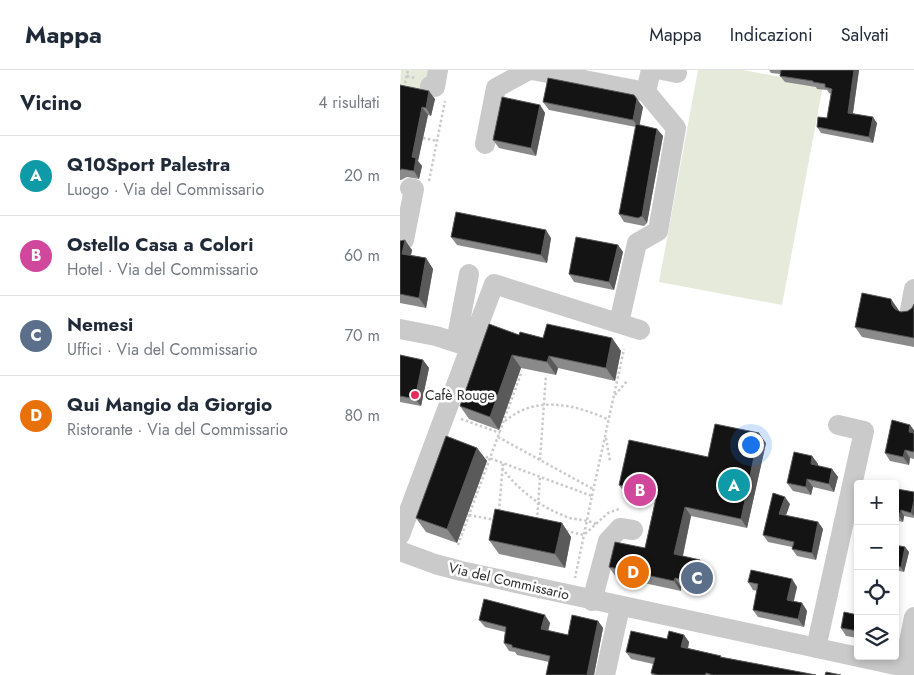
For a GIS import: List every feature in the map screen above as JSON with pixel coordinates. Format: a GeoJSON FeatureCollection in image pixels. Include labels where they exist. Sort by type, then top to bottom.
{"type":"FeatureCollection","features":[{"type":"Feature","properties":{"kind":"street"},"geometry":{"type":"LineString","coordinates":[[485,144],[496,88],[531,70],[646,92],[676,128],[658,231],[637,243],[619,323]]}},
{"type":"Feature","properties":{"kind":"street"},"geometry":{"type":"LineString","coordinates":[[646,92],[651,70]]}},
{"type":"Feature","properties":{"kind":"street"},"geometry":{"type":"LineString","coordinates":[[407,241],[414,188],[419,188]]}},
{"type":"Feature","properties":{"kind":"street"},"geometry":{"type":"LineString","coordinates":[[463,344],[469,274]]}},
{"type":"Feature","properties":{"kind":"street"},"geometry":{"type":"LineString","coordinates":[[400,535],[463,344],[494,284],[640,330]]}},
{"type":"Feature","properties":{"kind":"street"},"geometry":{"type":"LineString","coordinates":[[910,310],[914,288]]}},
{"type":"Feature","properties":{"kind":"street"},"geometry":{"type":"LineString","coordinates":[[400,329],[463,344]]}},
{"type":"Feature","properties":{"kind":"street"},"geometry":{"type":"LineString","coordinates":[[816,648],[864,431],[838,425]]}},
{"type":"Feature","properties":{"kind":"street"},"geometry":{"type":"LineString","coordinates":[[592,601],[608,541],[620,528],[633,530]]}},
{"type":"Feature","properties":{"kind":"street","name":"Via del Commissario"},"geometry":{"type":"LineString","coordinates":[[400,551],[443,566],[592,601],[909,668]]}},
{"type":"Feature","properties":{"kind":"street"},"geometry":{"type":"LineString","coordinates":[[604,675],[620,607]]}},
{"type":"Feature","properties":{"kind":"street"},"geometry":{"type":"LineString","coordinates":[[909,668],[914,617]]}},
{"type":"Feature","properties":{"kind":"path"},"geometry":{"type":"LineString","coordinates":[[400,91],[404,88],[408,70]]}},
{"type":"Feature","properties":{"kind":"path"},"geometry":{"type":"LineString","coordinates":[[419,188],[437,141],[438,84]]}},
{"type":"Feature","properties":{"kind":"path"},"geometry":{"type":"LineString","coordinates":[[423,138],[437,141]]}},
{"type":"Feature","properties":{"kind":"path"},"geometry":{"type":"LineString","coordinates":[[571,596],[624,349]]}},
{"type":"Feature","properties":{"kind":"path"},"geometry":{"type":"LineString","coordinates":[[458,545],[522,371]]}},
{"type":"Feature","properties":{"kind":"path"},"geometry":{"type":"LineString","coordinates":[[540,460],[546,375]]}},
{"type":"Feature","properties":{"kind":"path"},"geometry":{"type":"LineString","coordinates":[[614,396],[627,382]]}},
{"type":"Feature","properties":{"kind":"path"},"geometry":{"type":"LineString","coordinates":[[504,422],[513,414],[527,407],[544,404],[576,408],[609,420]]}},
{"type":"Feature","properties":{"kind":"path"},"geometry":{"type":"LineString","coordinates":[[454,416],[500,433]]}},
{"type":"Feature","properties":{"kind":"path"},"geometry":{"type":"LineString","coordinates":[[498,437],[594,489]]}},
{"type":"Feature","properties":{"kind":"path"},"geometry":{"type":"LineString","coordinates":[[606,437],[610,461]]}},
{"type":"Feature","properties":{"kind":"path"},"geometry":{"type":"LineString","coordinates":[[473,452],[592,496]]}},
{"type":"Feature","properties":{"kind":"path"},"geometry":{"type":"LineString","coordinates":[[469,515],[498,520],[503,463]]}},
{"type":"Feature","properties":{"kind":"path"},"geometry":{"type":"LineString","coordinates":[[502,468],[510,479],[538,502],[557,513],[572,518],[588,520],[596,524]]}},
{"type":"Feature","properties":{"kind":"path"},"geometry":{"type":"LineString","coordinates":[[536,526],[540,477]]}},
{"type":"Feature","properties":{"kind":"path"},"geometry":{"type":"LineString","coordinates":[[584,535],[608,513],[619,509]]}},
{"type":"Feature","properties":{"kind":"path"},"geometry":{"type":"LineString","coordinates":[[565,531],[584,535]]}},
{"type":"Feature","properties":{"kind":"green space"},"geometry":{"type":"Polygon","coordinates":[[[401,70],[433,70],[425,92],[400,87],[401,70]]]}},
{"type":"Feature","properties":{"kind":"green space"},"geometry":{"type":"Polygon","coordinates":[[[698,70],[743,70],[823,85],[782,305],[659,282],[698,70]]]}},
{"type":"Feature","properties":{"kind":"building"},"geometry":{"type":"Polygon","coordinates":[[[781,70],[854,70],[848,113],[873,117],[869,137],[817,127],[818,117],[827,118],[832,89],[825,87],[825,84],[813,81],[780,76],[781,70]]]}},
{"type":"Feature","properties":{"kind":"building"},"geometry":{"type":"Polygon","coordinates":[[[548,78],[634,95],[637,99],[633,120],[543,102],[548,78]]]}},
{"type":"Feature","properties":{"kind":"building"},"geometry":{"type":"Polygon","coordinates":[[[400,85],[429,91],[426,108],[422,107],[412,157],[416,158],[414,171],[400,170],[400,85]]]}},
{"type":"Feature","properties":{"kind":"building"},"geometry":{"type":"Polygon","coordinates":[[[502,97],[540,105],[531,148],[493,140],[502,97]]]}},
{"type":"Feature","properties":{"kind":"building"},"geometry":{"type":"Polygon","coordinates":[[[636,124],[657,129],[642,216],[638,218],[619,214],[636,124]]]}},
{"type":"Feature","properties":{"kind":"building"},"geometry":{"type":"Polygon","coordinates":[[[456,212],[546,230],[541,255],[451,237],[456,212]]]}},
{"type":"Feature","properties":{"kind":"building"},"geometry":{"type":"Polygon","coordinates":[[[576,237],[618,245],[609,282],[569,274],[576,237]]]}},
{"type":"Feature","properties":{"kind":"building"},"geometry":{"type":"Polygon","coordinates":[[[405,240],[402,254],[426,258],[419,298],[400,294],[400,241],[405,240]]]}},
{"type":"Feature","properties":{"kind":"building"},"geometry":{"type":"Polygon","coordinates":[[[862,293],[891,299],[895,309],[901,312],[908,311],[914,304],[914,338],[855,327],[862,293]]]}},
{"type":"Feature","properties":{"kind":"building"},"geometry":{"type":"Polygon","coordinates":[[[489,324],[519,335],[520,332],[543,338],[547,324],[612,338],[606,368],[549,356],[547,362],[512,355],[490,417],[460,406],[489,324]]]}},
{"type":"Feature","properties":{"kind":"building"},"geometry":{"type":"Polygon","coordinates":[[[400,355],[423,360],[415,399],[400,396],[400,355]]]}},
{"type":"Feature","properties":{"kind":"building"},"geometry":{"type":"Polygon","coordinates":[[[892,420],[910,425],[909,432],[914,433],[914,452],[905,450],[903,457],[885,453],[892,420]]]}},
{"type":"Feature","properties":{"kind":"building"},"geometry":{"type":"Polygon","coordinates":[[[715,424],[759,433],[741,519],[685,507],[674,554],[700,560],[695,582],[675,578],[674,581],[609,567],[615,542],[645,548],[657,494],[619,485],[629,440],[708,457],[715,424]]]}},
{"type":"Feature","properties":{"kind":"building"},"geometry":{"type":"Polygon","coordinates":[[[446,436],[477,448],[447,529],[416,518],[446,436]]]}},
{"type":"Feature","properties":{"kind":"building"},"geometry":{"type":"Polygon","coordinates":[[[794,452],[812,456],[811,464],[832,469],[829,484],[807,479],[806,487],[787,483],[794,452]]]}},
{"type":"Feature","properties":{"kind":"building"},"geometry":{"type":"Polygon","coordinates":[[[899,489],[914,492],[911,513],[901,510],[899,516],[899,489]]]}},
{"type":"Feature","properties":{"kind":"building"},"geometry":{"type":"Polygon","coordinates":[[[773,493],[785,497],[779,514],[818,522],[812,553],[792,549],[794,542],[763,535],[773,493]]]}},
{"type":"Feature","properties":{"kind":"building"},"geometry":{"type":"Polygon","coordinates":[[[495,509],[562,523],[555,554],[489,540],[495,509]]]}},
{"type":"Feature","properties":{"kind":"building"},"geometry":{"type":"Polygon","coordinates":[[[899,546],[905,547],[901,567],[899,567],[899,546]]]}},
{"type":"Feature","properties":{"kind":"building"},"geometry":{"type":"Polygon","coordinates":[[[751,570],[792,579],[787,600],[802,603],[798,619],[753,610],[758,584],[748,582],[751,570]]]}},
{"type":"Feature","properties":{"kind":"building"},"geometry":{"type":"Polygon","coordinates":[[[484,599],[545,615],[541,629],[568,635],[572,615],[598,621],[587,675],[546,675],[550,656],[512,647],[512,645],[504,643],[506,627],[479,620],[484,599]]]}},
{"type":"Feature","properties":{"kind":"building"},"geometry":{"type":"Polygon","coordinates":[[[844,612],[854,614],[854,630],[841,628],[844,612]]]}},
{"type":"Feature","properties":{"kind":"building"},"geometry":{"type":"Polygon","coordinates":[[[631,631],[667,639],[669,631],[684,635],[681,647],[720,657],[816,675],[713,675],[706,673],[705,675],[658,675],[651,673],[655,658],[626,652],[631,631]]]}},
{"type":"Feature","properties":{"kind":"building"},"geometry":{"type":"Polygon","coordinates":[[[826,672],[841,675],[825,675],[826,672]]]}},
{"type":"Feature","properties":{"kind":"place","name":"Cafè Rouge"},"geometry":{"type":"Point","coordinates":[415,395]}},
{"type":"Feature","properties":{"kind":"place","name":"Q10Sport Palestra"},"geometry":{"type":"Point","coordinates":[734,485]}},
{"type":"Feature","properties":{"kind":"place","name":"Ostello Casa a Colori"},"geometry":{"type":"Point","coordinates":[640,490]}},
{"type":"Feature","properties":{"kind":"place","name":"Qui Mangio da Giorgio"},"geometry":{"type":"Point","coordinates":[633,572]}},
{"type":"Feature","properties":{"kind":"place","name":"Nemesi"},"geometry":{"type":"Point","coordinates":[697,578]}}]}
